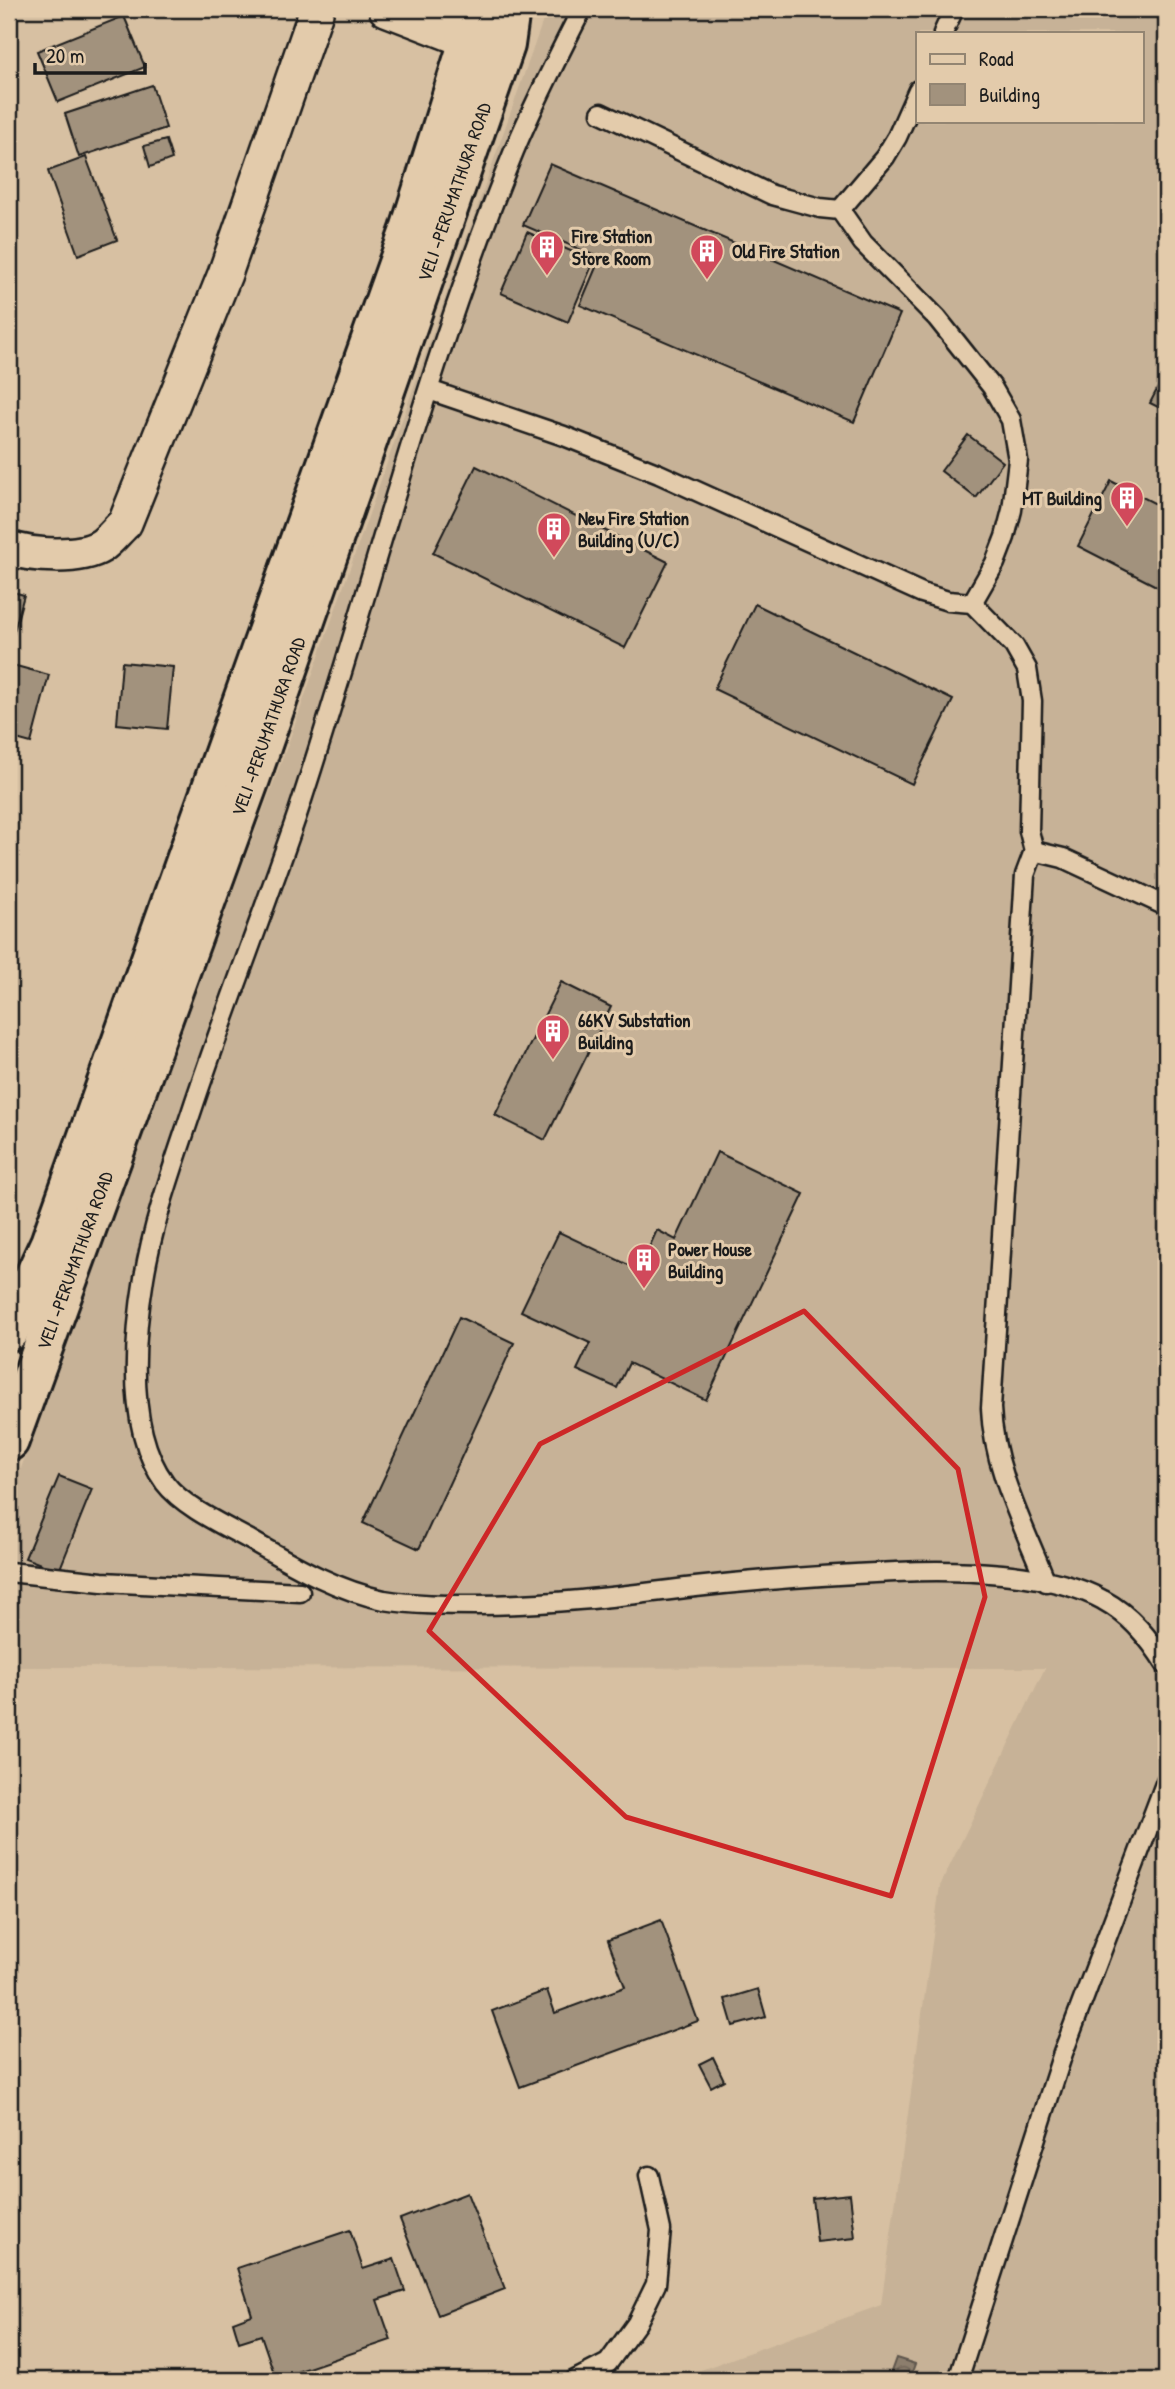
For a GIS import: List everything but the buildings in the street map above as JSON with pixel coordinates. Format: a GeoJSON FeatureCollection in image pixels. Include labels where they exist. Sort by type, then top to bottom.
{"type":"FeatureCollection","features":[{"type":"Feature","properties":{"kind":"main road","name":"VELI -PERUMATHURA ROAD"},"geometry":{"type":"LineString","coordinates":[[9,1441],[250,779],[505,45],[510,9]]}},
{"type":"Feature","properties":{"kind":"main road"},"geometry":{"type":"LineString","coordinates":[[9,1331],[60,1216],[405,243],[472,25]]}},
{"type":"Feature","properties":{"kind":"street"},"geometry":{"type":"LineString","coordinates":[[9,548],[20,552],[64,556],[100,547],[125,523],[225,274],[317,9]]}},
{"type":"Feature","properties":{"kind":"street"},"geometry":{"type":"LineString","coordinates":[[386,9],[472,25]]}},
{"type":"Feature","properties":{"kind":"lane"},"geometry":{"type":"LineString","coordinates":[[582,9],[537,98],[513,153],[429,390],[297,814],[205,1071],[152,1238],[138,1323],[136,1370],[142,1430],[158,1473],[170,1491],[307,1573],[354,1592],[384,1600],[498,1605],[618,1597],[806,1576],[920,1571],[973,1572],[1045,1581],[1086,1592],[1114,1607],[1141,1629],[1166,1665]]}},
{"type":"Feature","properties":{"kind":"lane"},"geometry":{"type":"LineString","coordinates":[[943,32],[954,9]]}},
{"type":"Feature","properties":{"kind":"lane"},"geometry":{"type":"LineString","coordinates":[[840,210],[885,157],[916,94]]}},
{"type":"Feature","properties":{"kind":"lane"},"geometry":{"type":"LineString","coordinates":[[601,113],[772,195],[820,208],[840,210],[863,243],[937,318],[992,387],[1011,420],[1018,460],[1012,510],[1005,537],[995,563],[972,603]]}},
{"type":"Feature","properties":{"kind":"lane"},"geometry":{"type":"LineString","coordinates":[[429,390],[564,436],[659,474],[922,593],[948,601],[972,603],[1014,646],[1027,669],[1032,701],[1029,831],[1034,851],[1025,875],[991,1409],[996,1451],[1045,1581]]}},
{"type":"Feature","properties":{"kind":"lane"},"geometry":{"type":"LineString","coordinates":[[1034,851],[1063,858],[1166,906]]}},
{"type":"Feature","properties":{"kind":"lane"},"geometry":{"type":"LineString","coordinates":[[9,1572],[102,1582],[300,1592]]}},
{"type":"Feature","properties":{"kind":"lane"},"geometry":{"type":"LineString","coordinates":[[958,2380],[1063,2053],[1166,1781]]}},
{"type":"Feature","properties":{"kind":"lane"},"geometry":{"type":"LineString","coordinates":[[575,2380],[608,2363],[637,2323],[656,2284],[661,2230],[649,2176]]}},
{"type":"Feature","properties":{"kind":"highlighted area"},"geometry":{"type":"Polygon","coordinates":[[[804,1311],[958,1469],[985,1597],[891,1896],[626,1817],[429,1631],[540,1444],[804,1311]]]}},
{"type":"Feature","properties":{"kind":"shaded area"},"geometry":{"type":"Polygon","coordinates":[[[547,9],[1166,9],[1166,2380],[673,2380],[881,2305],[940,1886],[1045,1668],[9,1667],[9,1502],[115,1205],[288,744],[547,9]]]}},
{"type":"Feature","properties":{"kind":"water"},"geometry":{"type":"Polygon","coordinates":[[[896,2358],[915,2364],[909,2380],[888,2380],[896,2358]]]}},
{"type":"Feature","properties":{"kind":"place","name":"Fire Station Store Room"},"geometry":{"type":"Point","coordinates":[547,277]}},
{"type":"Feature","properties":{"kind":"place","name":"Old Fire Station"},"geometry":{"type":"Point","coordinates":[707,281]}},
{"type":"Feature","properties":{"kind":"place","name":"MT Building"},"geometry":{"type":"Point","coordinates":[1127,528]}},
{"type":"Feature","properties":{"kind":"place","name":"New Fire Station Building (U/C)"},"geometry":{"type":"Point","coordinates":[554,559]}},
{"type":"Feature","properties":{"kind":"place","name":"66KV Substation Building"},"geometry":{"type":"Point","coordinates":[553,1061]}},
{"type":"Feature","properties":{"kind":"place","name":"Power House Building"},"geometry":{"type":"Point","coordinates":[644,1290]}}]}
